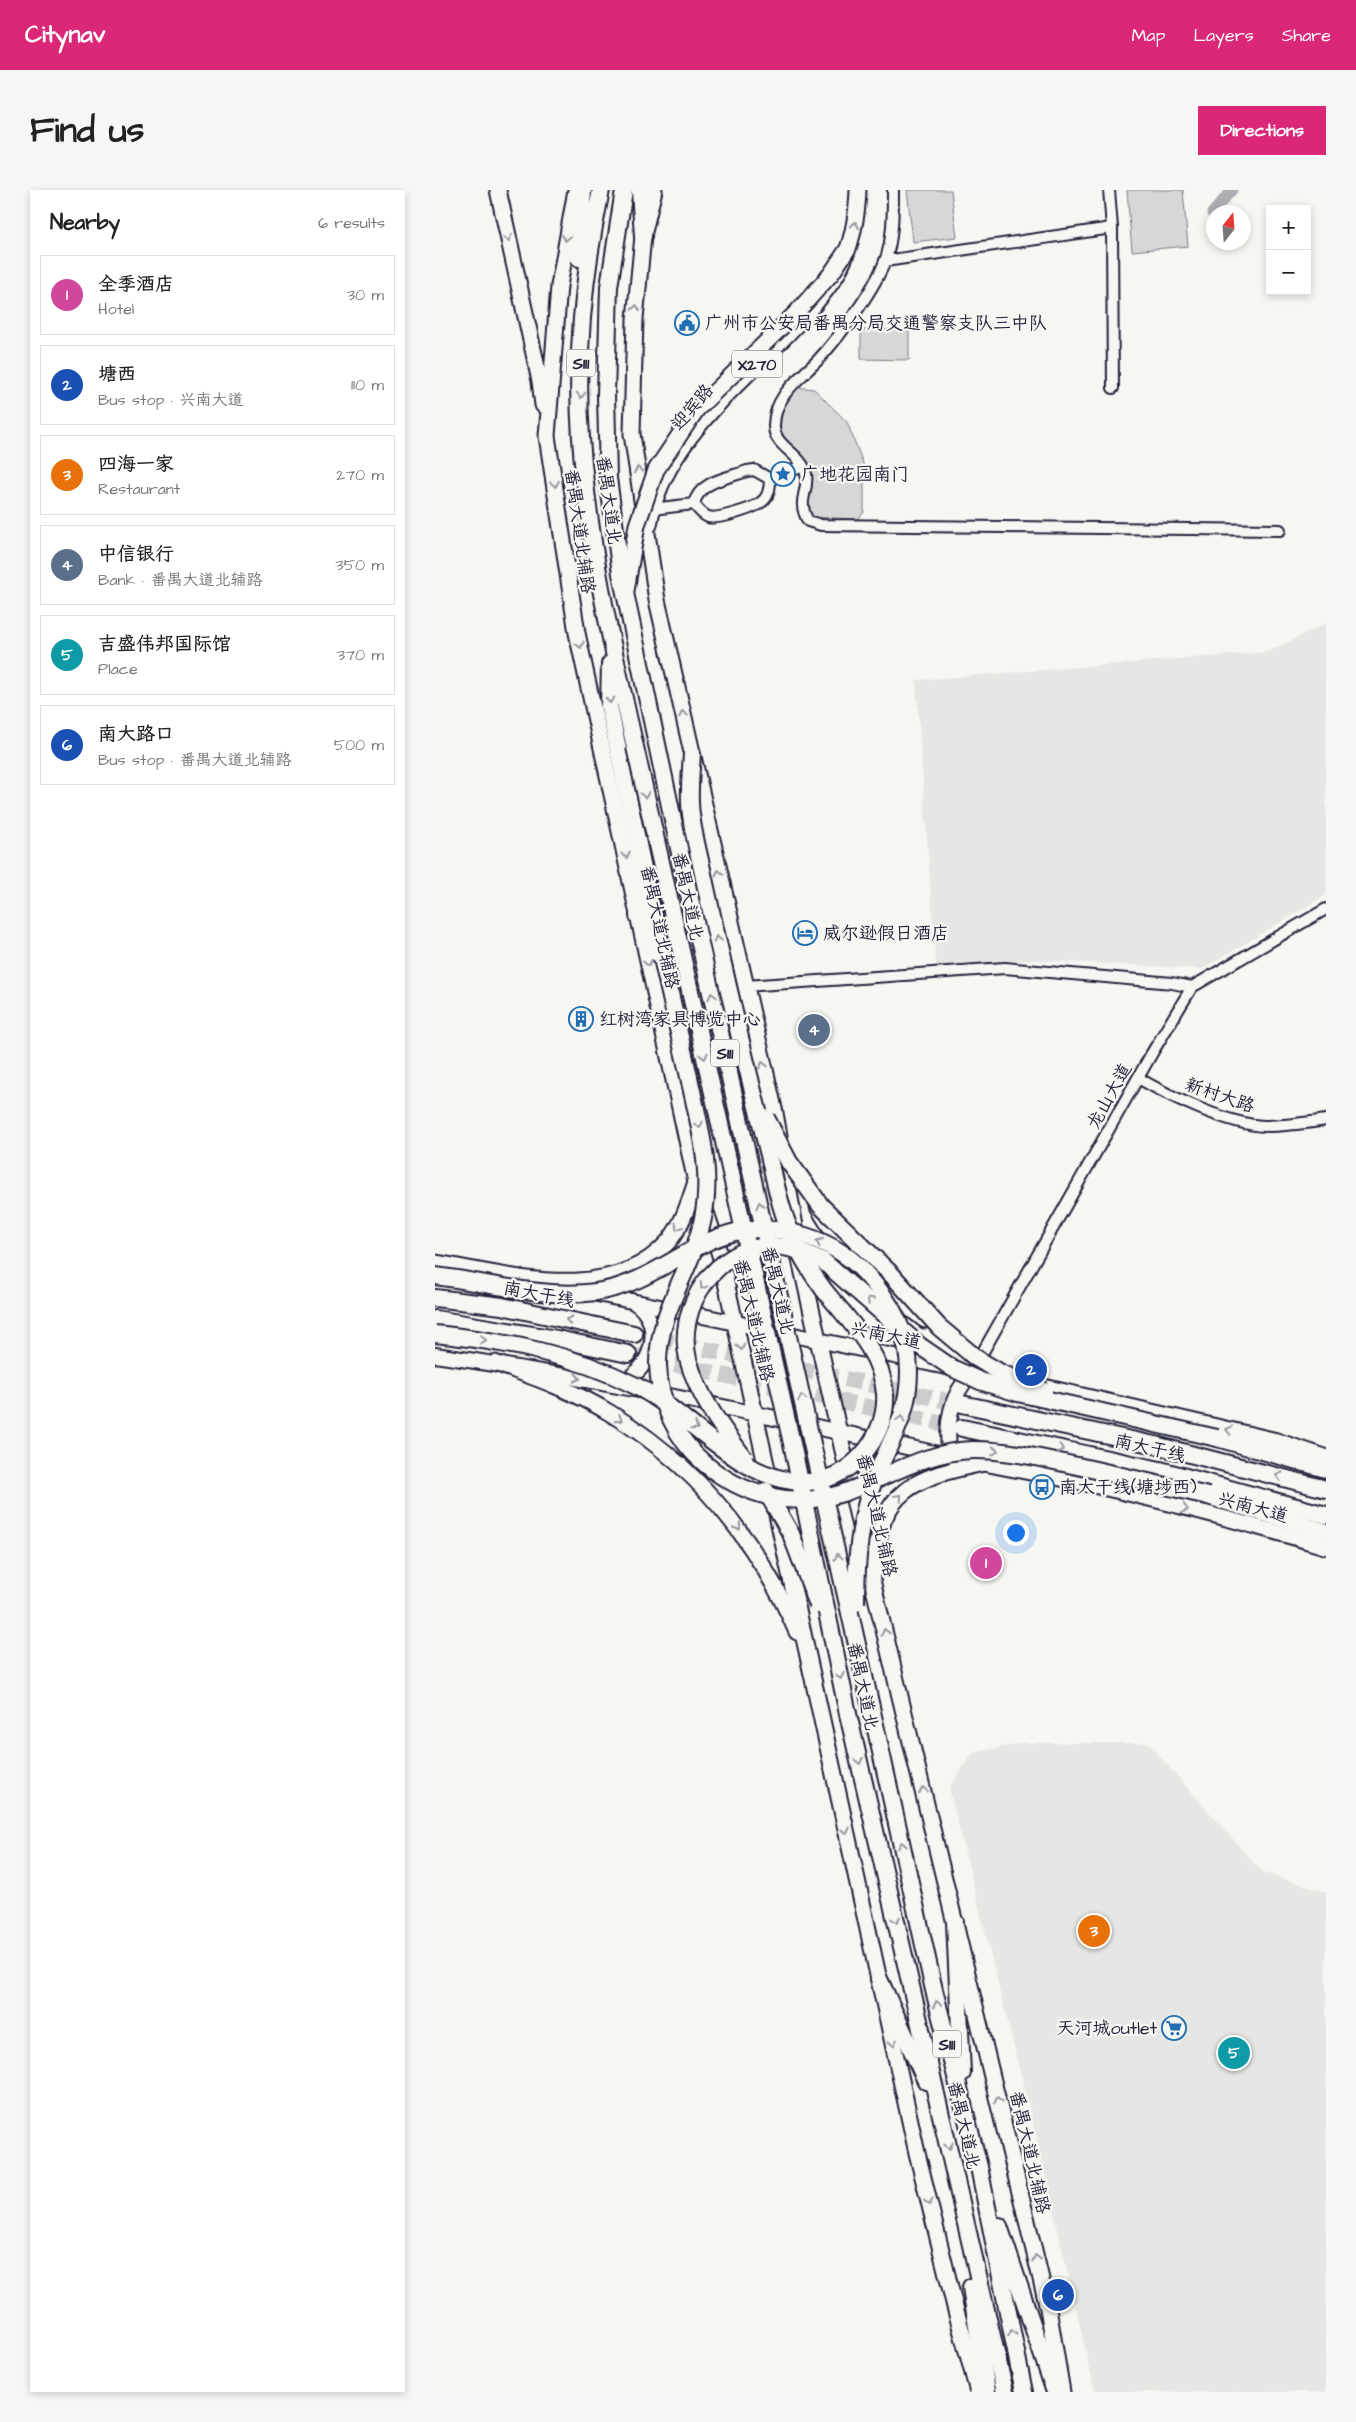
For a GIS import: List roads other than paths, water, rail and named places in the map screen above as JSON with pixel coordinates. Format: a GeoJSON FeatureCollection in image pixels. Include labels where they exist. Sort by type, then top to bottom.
{"type":"FeatureCollection","features":[{"type":"Feature","properties":{"kind":"highway"},"geometry":{"type":"LineString","coordinates":[[581,344],[578,279],[583,190]]}},
{"type":"Feature","properties":{"kind":"highway","name":"番禺大道北"},"geometry":{"type":"LineString","coordinates":[[601,190],[587,267],[581,344],[581,437],[593,537],[635,748],[795,1457],[848,1714],[1005,2392]]}},
{"type":"Feature","properties":{"kind":"highway","name":"番禺大道北"},"geometry":{"type":"LineString","coordinates":[[624,190],[609,287],[605,344],[605,395],[608,478],[625,595],[688,891],[856,1635],[933,1990],[979,2167],[1025,2392]]}},
{"type":"Feature","properties":{"kind":"highway"},"geometry":{"type":"LineString","coordinates":[[640,190],[643,236]]}},
{"type":"Feature","properties":{"kind":"highway"},"geometry":{"type":"LineString","coordinates":[[611,634],[609,706],[662,958],[704,1144],[707,1182],[700,1230],[662,1332],[659,1346],[659,1372],[663,1399],[672,1421],[698,1458],[715,1473],[743,1489],[763,1496],[813,1500],[837,1494],[921,1460],[947,1453],[971,1450],[996,1450],[1208,1496],[1326,1532]]}},
{"type":"Feature","properties":{"kind":"highway"},"geometry":{"type":"LineString","coordinates":[[435,1334],[497,1342],[543,1352],[595,1367],[639,1387],[734,1457],[773,1478],[805,1482],[831,1478],[847,1470],[865,1452],[878,1431],[885,1407],[884,1383],[870,1349],[822,1287],[786,1222],[748,1074],[690,812],[692,753]]}},
{"type":"Feature","properties":{"kind":"highway"},"geometry":{"type":"LineString","coordinates":[[639,916],[644,873]]}},
{"type":"Feature","properties":{"kind":"highway"},"geometry":{"type":"LineString","coordinates":[[748,1074],[767,1119],[789,1162],[810,1192],[821,1206],[874,1257],[952,1339],[976,1358],[1001,1373],[1037,1388],[1130,1419]]}},
{"type":"Feature","properties":{"kind":"highway"},"geometry":{"type":"LineString","coordinates":[[435,1276],[535,1291],[573,1294],[596,1292],[615,1288],[637,1278],[707,1241],[733,1232],[755,1229],[776,1230],[814,1239],[836,1250],[861,1269],[884,1294],[901,1325],[909,1373],[903,1414],[873,1484],[860,1534],[856,1580],[856,1635]]}},
{"type":"Feature","properties":{"kind":"highway"},"geometry":{"type":"LineString","coordinates":[[834,1646],[791,1534],[761,1482],[713,1415],[702,1394],[688,1358],[686,1335],[688,1319],[696,1296],[705,1282],[720,1266],[756,1248],[772,1246],[807,1253],[823,1261],[842,1275],[920,1346],[952,1368],[980,1381],[1017,1393],[1217,1438],[1326,1470]]}},
{"type":"Feature","properties":{"kind":"highway","name":"南大干线"},"geometry":{"type":"LineString","coordinates":[[435,1298],[502,1306],[634,1334]]}},
{"type":"Feature","properties":{"kind":"highway"},"geometry":{"type":"LineString","coordinates":[[435,1319],[557,1339],[628,1354]]}},
{"type":"Feature","properties":{"kind":"highway","name":"南大干线"},"geometry":{"type":"LineString","coordinates":[[962,1404],[1155,1445],[1326,1490]]}},
{"type":"Feature","properties":{"kind":"highway","name":"南大干线"},"geometry":{"type":"LineString","coordinates":[[962,1428],[1160,1470],[1326,1515]]}},
{"type":"Feature","properties":{"kind":"highway"},"geometry":{"type":"LineString","coordinates":[[955,1922],[964,2108]]}},
{"type":"Feature","properties":{"kind":"highway"},"geometry":{"type":"LineString","coordinates":[[879,1979],[941,2112]]}},
{"type":"Feature","properties":{"kind":"highway"},"geometry":{"type":"LineString","coordinates":[[979,2167],[1055,2392]]}},
{"type":"Feature","properties":{"kind":"highway"},"geometry":{"type":"LineString","coordinates":[[958,2188],[963,2237],[987,2392]]}},
{"type":"Feature","properties":{"kind":"main road"},"geometry":{"type":"LineString","coordinates":[[498,190],[540,381],[547,436]]}},
{"type":"Feature","properties":{"kind":"main road","name":"番禺大道北辅路"},"geometry":{"type":"LineString","coordinates":[[576,190],[559,286],[547,436],[577,633],[696,1182],[720,1255],[811,1663]]}},
{"type":"Feature","properties":{"kind":"main road"},"geometry":{"type":"LineString","coordinates":[[654,190],[643,236],[635,319],[632,434],[657,600],[775,1113],[813,1198],[832,1230],[884,1284],[923,1318],[980,1357],[1032,1384]]}},
{"type":"Feature","properties":{"kind":"main road","name":"迎宾路"},"geometry":{"type":"LineString","coordinates":[[648,536],[652,509],[667,473],[695,431],[728,392],[778,346],[827,291],[840,270],[853,234],[857,190]]}},
{"type":"Feature","properties":{"kind":"main road"},"geometry":{"type":"LineString","coordinates":[[625,595],[637,524],[657,470],[697,409],[797,314],[831,274],[847,250]]}},
{"type":"Feature","properties":{"kind":"main road","name":"番禺大道北铺路"},"geometry":{"type":"LineString","coordinates":[[775,1113],[801,1262],[818,1340],[875,1592],[955,1922]]}},
{"type":"Feature","properties":{"kind":"main road"},"geometry":{"type":"LineString","coordinates":[[435,1263],[526,1278],[559,1281],[613,1276],[649,1260],[670,1240],[682,1220],[696,1182]]}},
{"type":"Feature","properties":{"kind":"main road","name":"兴南大道"},"geometry":{"type":"LineString","coordinates":[[435,1263],[631,1300],[972,1373],[1032,1384],[1275,1440],[1326,1457]]}},
{"type":"Feature","properties":{"kind":"main road"},"geometry":{"type":"LineString","coordinates":[[613,1385],[628,1380],[638,1373],[647,1357],[653,1340],[647,1314],[631,1300]]}},
{"type":"Feature","properties":{"kind":"main road","name":"兴南大道"},"geometry":{"type":"LineString","coordinates":[[435,1354],[495,1363],[756,1413],[1097,1487],[1276,1532],[1326,1547]]}},
{"type":"Feature","properties":{"kind":"main road"},"geometry":{"type":"LineString","coordinates":[[495,1363],[547,1382],[609,1412],[661,1448],[697,1480],[726,1512],[764,1566],[778,1591],[811,1663],[919,2162],[978,2392]]}},
{"type":"Feature","properties":{"kind":"main road"},"geometry":{"type":"LineString","coordinates":[[950,1456],[947,1431],[951,1407],[963,1382],[972,1373]]}},
{"type":"Feature","properties":{"kind":"main road"},"geometry":{"type":"LineString","coordinates":[[875,1592],[876,1559],[880,1529],[891,1507],[902,1493],[931,1476],[984,1463]]}},
{"type":"Feature","properties":{"kind":"main road","name":"番禺大道北辅路"},"geometry":{"type":"LineString","coordinates":[[955,1922],[1048,2308],[1062,2392]]}},
{"type":"Feature","properties":{"kind":"street"},"geometry":{"type":"LineString","coordinates":[[893,190],[890,235],[885,261],[867,296],[820,358],[781,398],[774,426],[776,437],[800,459],[803,466],[806,475],[801,509],[808,521],[821,525],[1280,530]]}},
{"type":"Feature","properties":{"kind":"street"},"geometry":{"type":"LineString","coordinates":[[1109,190],[1112,228],[1113,388]]}},
{"type":"Feature","properties":{"kind":"street"},"geometry":{"type":"LineString","coordinates":[[885,261],[1112,228]]}},
{"type":"Feature","properties":{"kind":"street"},"geometry":{"type":"LineString","coordinates":[[770,479],[803,466]]}},
{"type":"Feature","properties":{"kind":"street"},"geometry":{"type":"LineString","coordinates":[[747,471],[762,473],[770,479],[767,497],[761,503],[719,518],[709,518],[700,512],[694,504],[696,495],[703,487],[747,471]]}},
{"type":"Feature","properties":{"kind":"street"},"geometry":{"type":"LineString","coordinates":[[652,509],[694,504]]}},
{"type":"Feature","properties":{"kind":"street","name":"龙山大道"},"geometry":{"type":"LineString","coordinates":[[980,1357],[1192,987],[1326,909]]}},
{"type":"Feature","properties":{"kind":"street"},"geometry":{"type":"LineString","coordinates":[[745,986],[1005,968],[1172,983],[1192,987]]}},
{"type":"Feature","properties":{"kind":"street","name":"新村大路"},"geometry":{"type":"LineString","coordinates":[[1139,1078],[1184,1101],[1240,1122],[1263,1126],[1296,1125],[1326,1120]]}},
{"type":"Feature","properties":{"kind":"waterway"},"geometry":{"type":"LineString","coordinates":[[1219,205],[1232,190]]}},
{"type":"Feature","properties":{"kind":"tunnel"},"geometry":{"type":"LineString","coordinates":[[634,1334],[962,1404]]}},
{"type":"Feature","properties":{"kind":"tunnel"},"geometry":{"type":"LineString","coordinates":[[628,1354],[962,1428]]}},
{"type":"Feature","properties":{"kind":"place","name":"广州市公安局番禺分局交通警察支队三中队"},"geometry":{"type":"Point","coordinates":[687,323]}},
{"type":"Feature","properties":{"kind":"place","name":"广地花园南门"},"geometry":{"type":"Point","coordinates":[783,474]}},
{"type":"Feature","properties":{"kind":"place","name":"威尔逊假日酒店"},"geometry":{"type":"Point","coordinates":[805,933]}},
{"type":"Feature","properties":{"kind":"place","name":"红树湾家具博览中心"},"geometry":{"type":"Point","coordinates":[581,1019]}},
{"type":"Feature","properties":{"kind":"place","name":"中信银行"},"geometry":{"type":"Point","coordinates":[814,1030]}},
{"type":"Feature","properties":{"kind":"place","name":"塘西"},"geometry":{"type":"Point","coordinates":[1031,1370]}},
{"type":"Feature","properties":{"kind":"place","name":"南大干线(塘埗西)"},"geometry":{"type":"Point","coordinates":[1042,1487]}},
{"type":"Feature","properties":{"kind":"place","name":"全季酒店"},"geometry":{"type":"Point","coordinates":[986,1563]}},
{"type":"Feature","properties":{"kind":"place","name":"四海一家"},"geometry":{"type":"Point","coordinates":[1094,1931]}},
{"type":"Feature","properties":{"kind":"place","name":"天河城outlet"},"geometry":{"type":"Point","coordinates":[1174,2028]}},
{"type":"Feature","properties":{"kind":"place","name":"吉盛伟邦国际馆"},"geometry":{"type":"Point","coordinates":[1234,2053]}},
{"type":"Feature","properties":{"kind":"place","name":"南大路口"},"geometry":{"type":"Point","coordinates":[1058,2295]}}]}
